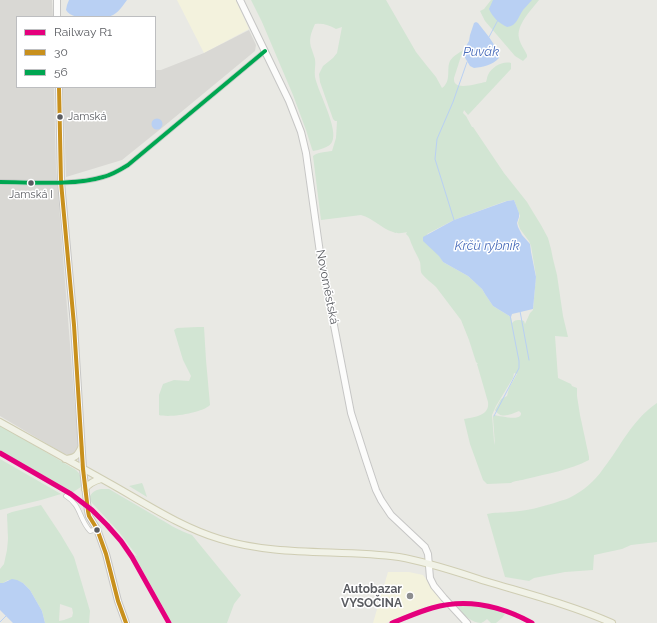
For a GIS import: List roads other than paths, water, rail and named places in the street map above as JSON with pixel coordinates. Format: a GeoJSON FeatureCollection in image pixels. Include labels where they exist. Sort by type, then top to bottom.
{"type":"FeatureCollection","features":[{"type":"Feature","properties":{"kind":"main road"},"geometry":{"type":"LineString","coordinates":[[0,422],[164,515],[195,530],[220,539],[276,550],[366,554],[401,558],[429,564],[552,601],[592,614],[612,623]]}},
{"type":"Feature","properties":{"kind":"main road"},"geometry":{"type":"LineString","coordinates":[[65,458],[75,456],[82,448]]}},
{"type":"Feature","properties":{"kind":"main road"},"geometry":{"type":"LineString","coordinates":[[85,489],[94,481],[101,479]]}},
{"type":"Feature","properties":{"kind":"street"},"geometry":{"type":"LineString","coordinates":[[57,0],[57,16]]}},
{"type":"Feature","properties":{"kind":"street","name":"Novoměstská"},"geometry":{"type":"LineString","coordinates":[[240,0],[298,123],[306,153],[320,253],[351,413],[380,500],[396,522],[425,547],[428,554],[430,574],[434,586],[467,623]]}},
{"type":"Feature","properties":{"kind":"street"},"geometry":{"type":"LineString","coordinates":[[0,182],[88,181],[102,178],[121,169],[134,160],[264,51]]}},
{"type":"Feature","properties":{"kind":"street"},"geometry":{"type":"LineString","coordinates":[[58,88],[61,182],[74,325],[82,469],[89,516],[97,529],[106,554],[118,601],[126,623]]}},
{"type":"Feature","properties":{"kind":"street"},"geometry":{"type":"LineString","coordinates":[[66,496],[73,501],[78,508],[87,528],[90,531],[97,529]]}},
{"type":"Feature","properties":{"kind":"water"},"geometry":{"type":"Polygon","coordinates":[[[69,0],[127,0],[118,11],[110,16],[74,16],[66,10],[69,0]]]}},
{"type":"Feature","properties":{"kind":"water"},"geometry":{"type":"Polygon","coordinates":[[[493,0],[532,0],[523,10],[517,21],[513,25],[507,27],[496,20],[492,15],[489,9],[493,0]]]}},
{"type":"Feature","properties":{"kind":"water","name":"Puvák"},"geometry":{"type":"Polygon","coordinates":[[[476,22],[499,52],[499,58],[488,65],[474,68],[470,66],[464,56],[465,48],[469,41],[474,23],[476,22]]]}},
{"type":"Feature","properties":{"kind":"water"},"geometry":{"type":"Polygon","coordinates":[[[157,118],[161,120],[163,124],[161,128],[157,130],[153,128],[151,124],[153,120],[157,118]]]}},
{"type":"Feature","properties":{"kind":"water","name":"Krčů rybník"},"geometry":{"type":"Polygon","coordinates":[[[514,200],[519,213],[517,223],[518,227],[522,235],[530,244],[536,277],[533,309],[512,314],[511,317],[493,306],[482,289],[468,276],[443,262],[439,256],[423,241],[423,237],[454,220],[507,201],[514,200]]]}},
{"type":"Feature","properties":{"kind":"water"},"geometry":{"type":"Polygon","coordinates":[[[12,579],[23,583],[30,590],[42,611],[45,623],[13,623],[0,610],[0,583],[12,579]]]}},
{"type":"Feature","properties":{"kind":"waterway"},"geometry":{"type":"LineString","coordinates":[[489,37],[498,20]]}},
{"type":"Feature","properties":{"kind":"waterway"},"geometry":{"type":"LineString","coordinates":[[454,220],[435,159],[437,139],[453,102],[467,62]]}},
{"type":"Feature","properties":{"kind":"waterway"},"geometry":{"type":"LineString","coordinates":[[520,311],[529,360]]}},
{"type":"Feature","properties":{"kind":"waterway"},"geometry":{"type":"LineString","coordinates":[[494,416],[519,368],[510,315]]}},
{"type":"Feature","properties":{"kind":"waterway"},"geometry":{"type":"LineString","coordinates":[[0,622],[6,616]]}},
{"type":"Feature","properties":{"kind":"rail line","name":"R1"},"geometry":{"type":"LineString","coordinates":[[0,453],[71,494],[92,510],[107,525],[132,557],[169,623]]}},
{"type":"Feature","properties":{"kind":"rail line","name":"R1"},"geometry":{"type":"LineString","coordinates":[[392,623],[432,608],[458,604],[484,605],[496,608],[532,623]]}},
{"type":"Feature","properties":{"kind":"place","name":"Jamská"},"geometry":{"type":"Point","coordinates":[60,117]}},
{"type":"Feature","properties":{"kind":"place","name":"Jamská I"},"geometry":{"type":"Point","coordinates":[31,183]}},
{"type":"Feature","properties":{"kind":"place","name":"Autobazar VYSOČINA"},"geometry":{"type":"Point","coordinates":[410,596]}}]}
